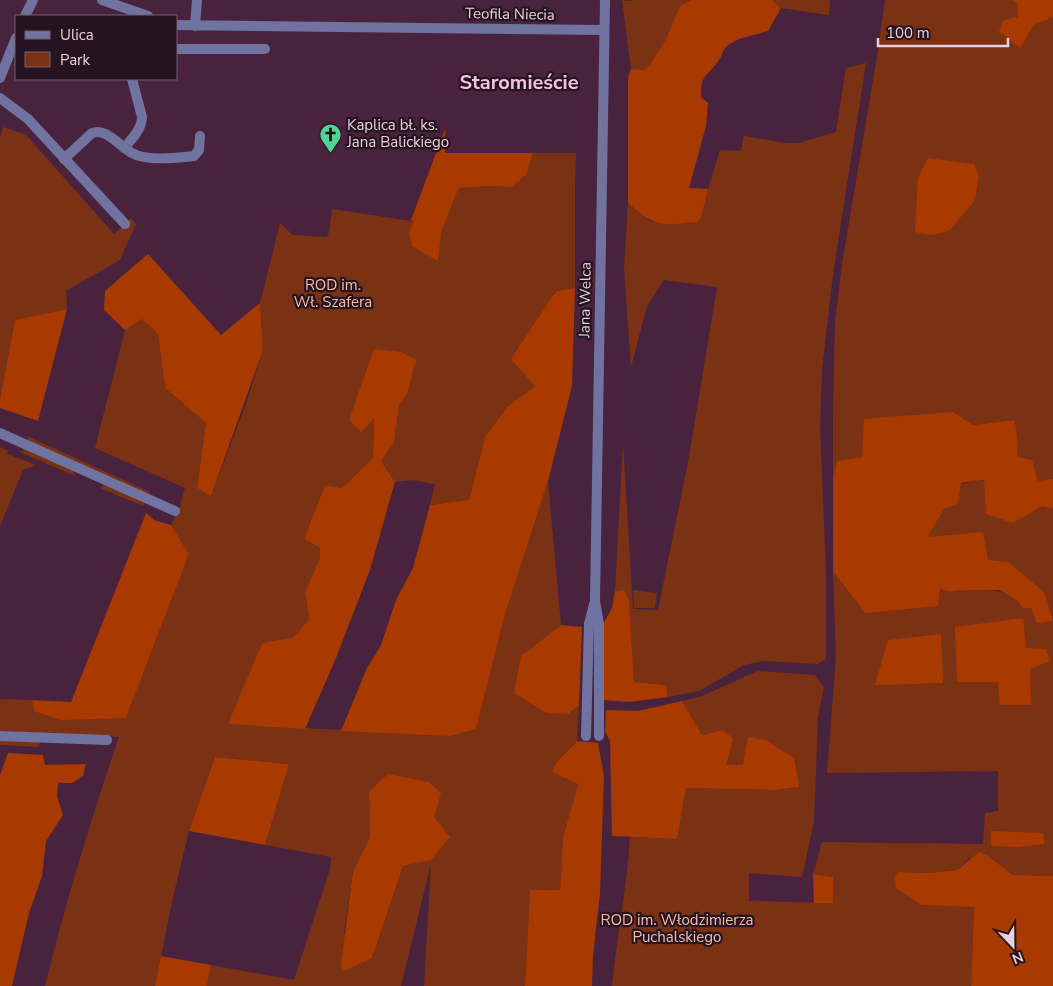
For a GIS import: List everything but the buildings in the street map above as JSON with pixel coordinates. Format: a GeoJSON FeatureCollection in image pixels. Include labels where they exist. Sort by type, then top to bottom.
{"type":"FeatureCollection","features":[{"type":"Feature","properties":{"kind":"street"},"geometry":{"type":"LineString","coordinates":[[26,15],[32,0]]}},
{"type":"Feature","properties":{"kind":"street"},"geometry":{"type":"LineString","coordinates":[[102,0],[122,12],[142,15]]}},
{"type":"Feature","properties":{"kind":"street"},"geometry":{"type":"LineString","coordinates":[[195,26],[197,0]]}},
{"type":"Feature","properties":{"kind":"street","name":"Jana Welca"},"geometry":{"type":"LineString","coordinates":[[599,736],[599,624],[595,601],[605,0]]}},
{"type":"Feature","properties":{"kind":"street","name":"Teofila Niecia"},"geometry":{"type":"LineString","coordinates":[[178,25],[604,30]]}},
{"type":"Feature","properties":{"kind":"street"},"geometry":{"type":"LineString","coordinates":[[0,78],[15,40]]}},
{"type":"Feature","properties":{"kind":"street"},"geometry":{"type":"LineString","coordinates":[[178,49],[265,49]]}},
{"type":"Feature","properties":{"kind":"street"},"geometry":{"type":"LineString","coordinates":[[124,148],[142,123],[142,116],[132,80]]}},
{"type":"Feature","properties":{"kind":"street"},"geometry":{"type":"LineString","coordinates":[[0,98],[28,120],[124,224]]}},
{"type":"Feature","properties":{"kind":"street"},"geometry":{"type":"LineString","coordinates":[[64,159],[96,131],[107,134],[133,155],[143,158],[194,156],[199,150],[200,136]]}},
{"type":"Feature","properties":{"kind":"street"},"geometry":{"type":"LineString","coordinates":[[0,433],[175,511]]}},
{"type":"Feature","properties":{"kind":"street","name":"Jana Welca"},"geometry":{"type":"LineString","coordinates":[[586,736],[589,624],[595,601]]}},
{"type":"Feature","properties":{"kind":"street"},"geometry":{"type":"LineString","coordinates":[[0,736],[107,740]]}},
{"type":"Feature","properties":{"kind":"green space"},"geometry":{"type":"Polygon","coordinates":[[[622,0],[691,0],[680,6],[665,41],[646,70],[631,69],[622,0]]]}},
{"type":"Feature","properties":{"kind":"green space"},"geometry":{"type":"Polygon","coordinates":[[[772,0],[830,0],[829,15],[781,8],[772,0]]]}},
{"type":"Feature","properties":{"kind":"green space"},"geometry":{"type":"Polygon","coordinates":[[[885,0],[1011,0],[1018,4],[1018,18],[1034,25],[1053,17],[1053,480],[1038,481],[1016,458],[1018,443],[1015,420],[973,425],[953,412],[862,457],[838,461],[833,478],[835,322],[842,264],[885,0]]]}},
{"type":"Feature","properties":{"kind":"green space"},"geometry":{"type":"Polygon","coordinates":[[[866,63],[833,274],[822,370],[820,427],[826,571],[826,659],[818,664],[763,661],[744,665],[699,691],[668,697],[666,685],[634,682],[629,600],[624,590],[615,591],[623,443],[633,609],[658,610],[688,462],[717,287],[664,280],[647,306],[631,367],[624,269],[628,203],[650,221],[675,224],[701,218],[720,150],[741,151],[744,136],[785,143],[799,143],[836,132],[846,68],[866,63]]]}},
{"type":"Feature","properties":{"kind":"green space"},"geometry":{"type":"Polygon","coordinates":[[[3,127],[26,135],[114,234],[131,218],[136,224],[120,260],[66,291],[67,309],[15,320],[0,399],[0,138],[3,127]]]}},
{"type":"Feature","properties":{"kind":"green space","name":"ROD im. Wł. Szafera"},"geometry":{"type":"Polygon","coordinates":[[[533,153],[576,153],[575,288],[555,291],[548,305],[535,386],[507,407],[485,437],[469,500],[430,505],[435,484],[413,480],[395,482],[381,461],[394,443],[399,406],[407,394],[355,404],[349,420],[374,417],[373,458],[342,488],[325,485],[304,539],[320,548],[320,558],[305,592],[309,619],[294,637],[262,643],[229,724],[379,732],[476,729],[505,613],[548,481],[561,625],[521,656],[569,714],[579,705],[577,741],[556,763],[578,784],[563,837],[560,890],[530,890],[525,986],[424,986],[431,864],[401,986],[207,986],[211,965],[294,980],[330,869],[331,857],[265,845],[289,764],[215,757],[189,831],[155,986],[45,986],[79,860],[119,737],[0,731],[0,699],[32,700],[34,711],[126,718],[189,554],[171,525],[179,509],[185,488],[95,448],[125,330],[142,319],[158,334],[165,388],[206,423],[197,488],[211,496],[246,404],[263,350],[260,303],[280,223],[293,235],[327,237],[332,209],[411,221],[441,232],[459,188],[512,187],[526,175],[533,153]],[[369,792],[370,837],[353,871],[344,934],[372,958],[403,866],[431,860],[369,792]]]}},
{"type":"Feature","properties":{"kind":"green space"},"geometry":{"type":"Polygon","coordinates":[[[27,436],[150,492],[149,495],[29,441],[27,436]]]}},
{"type":"Feature","properties":{"kind":"green space"},"geometry":{"type":"Polygon","coordinates":[[[0,447],[8,451],[7,454],[36,465],[23,470],[0,526],[0,447]]]}},
{"type":"Feature","properties":{"kind":"green space"},"geometry":{"type":"Polygon","coordinates":[[[24,449],[73,471],[75,476],[20,452],[24,449]]]}},
{"type":"Feature","properties":{"kind":"green space"},"geometry":{"type":"Polygon","coordinates":[[[984,480],[1053,509],[1053,621],[1045,593],[988,560],[926,537],[944,508],[958,504],[961,484],[984,480]]]}},
{"type":"Feature","properties":{"kind":"green space"},"geometry":{"type":"Polygon","coordinates":[[[104,485],[145,502],[143,506],[100,488],[104,485]]]}},
{"type":"Feature","properties":{"kind":"green space","name":"ROD im. Włodzimierza Puchalskiego"},"geometry":{"type":"Polygon","coordinates":[[[833,571],[865,613],[940,587],[951,591],[982,590],[1002,593],[1012,598],[1023,608],[1031,608],[1053,621],[1053,876],[1013,875],[988,856],[968,859],[957,870],[929,873],[898,872],[921,905],[974,906],[971,986],[612,986],[630,837],[677,839],[686,788],[776,790],[799,787],[743,765],[726,765],[722,730],[702,735],[682,701],[702,696],[758,671],[815,675],[824,687],[818,717],[814,821],[802,877],[749,873],[749,901],[833,903],[833,877],[813,874],[822,842],[983,844],[985,813],[998,811],[998,771],[827,773],[836,658],[833,571]],[[999,682],[1001,705],[1030,705],[999,682]]]}},
{"type":"Feature","properties":{"kind":"green space"},"geometry":{"type":"Polygon","coordinates":[[[633,590],[657,593],[655,608],[634,608],[633,590]]]}},
{"type":"Feature","properties":{"kind":"green space"},"geometry":{"type":"Polygon","coordinates":[[[0,740],[40,742],[39,747],[0,745],[0,740]]]}},
{"type":"Feature","properties":{"kind":"shaded area"},"geometry":{"type":"Polygon","coordinates":[[[691,0],[772,0],[781,8],[768,31],[741,38],[731,43],[724,49],[719,60],[703,79],[701,97],[708,103],[706,126],[689,188],[708,189],[701,218],[696,223],[668,224],[650,220],[628,203],[628,77],[631,69],[646,70],[665,41],[680,6],[691,0]]]}},
{"type":"Feature","properties":{"kind":"shaded area"},"geometry":{"type":"Polygon","coordinates":[[[1011,0],[1053,0],[1053,17],[1034,25],[1020,48],[999,31],[1004,20],[1018,17],[1018,4],[1011,0]]]}},
{"type":"Feature","properties":{"kind":"shaded area"},"geometry":{"type":"Polygon","coordinates":[[[445,129],[445,153],[533,153],[526,175],[512,187],[459,188],[441,232],[438,261],[412,246],[409,234],[413,221],[411,220],[445,129]]]}},
{"type":"Feature","properties":{"kind":"shaded area"},"geometry":{"type":"Polygon","coordinates":[[[928,158],[974,164],[979,175],[975,200],[949,231],[932,235],[915,232],[918,178],[928,158]]]}},
{"type":"Feature","properties":{"kind":"shaded area"},"geometry":{"type":"Polygon","coordinates":[[[148,254],[221,335],[260,303],[263,350],[211,496],[197,488],[206,423],[165,388],[158,334],[142,319],[125,330],[104,310],[105,291],[148,254]]]}},
{"type":"Feature","properties":{"kind":"shaded area"},"geometry":{"type":"Polygon","coordinates":[[[575,288],[572,386],[548,481],[505,614],[476,729],[450,736],[341,731],[367,668],[381,645],[396,600],[413,568],[430,505],[469,500],[485,437],[507,407],[535,386],[511,359],[556,291],[575,288]]]}},
{"type":"Feature","properties":{"kind":"shaded area"},"geometry":{"type":"Polygon","coordinates":[[[67,309],[38,421],[0,408],[0,399],[15,320],[67,309]]]}},
{"type":"Feature","properties":{"kind":"shaded area"},"geometry":{"type":"Polygon","coordinates":[[[374,349],[401,352],[416,360],[407,394],[399,406],[394,443],[381,461],[395,482],[370,570],[336,658],[305,729],[228,724],[262,643],[294,637],[309,619],[305,592],[320,558],[320,548],[304,539],[325,485],[342,488],[373,458],[374,418],[361,432],[349,420],[374,349]]]}},
{"type":"Feature","properties":{"kind":"shaded area"},"geometry":{"type":"Polygon","coordinates":[[[953,412],[973,425],[1015,420],[1018,443],[1017,457],[1032,460],[1038,481],[1053,479],[1053,509],[1042,506],[1013,523],[986,514],[984,480],[961,483],[958,504],[944,509],[927,537],[983,532],[988,560],[1008,562],[1045,593],[1053,621],[1037,623],[1031,608],[1023,608],[1016,600],[999,590],[948,591],[940,588],[938,606],[865,613],[833,571],[833,478],[837,461],[862,457],[864,419],[953,412]]]}},
{"type":"Feature","properties":{"kind":"shaded area"},"geometry":{"type":"Polygon","coordinates":[[[146,513],[154,520],[171,525],[189,554],[126,718],[61,720],[34,711],[32,700],[71,702],[146,513]]]}},
{"type":"Feature","properties":{"kind":"shaded area"},"geometry":{"type":"Polygon","coordinates":[[[624,590],[629,600],[634,682],[666,685],[668,697],[629,702],[604,700],[602,626],[612,608],[615,591],[624,590]]]}},
{"type":"Feature","properties":{"kind":"shaded area"},"geometry":{"type":"Polygon","coordinates":[[[1023,618],[1026,648],[1046,649],[1050,661],[1030,669],[1031,705],[1000,705],[998,682],[957,682],[955,627],[1023,618]]]}},
{"type":"Feature","properties":{"kind":"shaded area"},"geometry":{"type":"Polygon","coordinates":[[[561,625],[582,627],[579,705],[569,714],[547,713],[514,693],[521,656],[561,625]]]}},
{"type":"Feature","properties":{"kind":"shaded area"},"geometry":{"type":"Polygon","coordinates":[[[941,634],[943,683],[875,685],[888,640],[941,634]]]}},
{"type":"Feature","properties":{"kind":"shaded area"},"geometry":{"type":"Polygon","coordinates":[[[682,701],[702,735],[722,730],[733,738],[726,765],[743,765],[748,737],[766,740],[794,758],[799,787],[776,790],[686,788],[677,839],[612,836],[610,741],[605,731],[606,710],[638,711],[682,701]]]}},
{"type":"Feature","properties":{"kind":"shaded area"},"geometry":{"type":"Polygon","coordinates":[[[577,741],[598,743],[604,776],[600,893],[593,955],[592,986],[525,986],[530,890],[560,890],[563,837],[578,784],[552,772],[556,763],[577,741]]]}},
{"type":"Feature","properties":{"kind":"shaded area"},"geometry":{"type":"Polygon","coordinates":[[[8,753],[43,755],[45,765],[86,764],[83,776],[72,783],[58,783],[57,796],[63,815],[46,841],[42,876],[29,913],[12,986],[0,986],[0,775],[8,753]]]}},
{"type":"Feature","properties":{"kind":"shaded area"},"geometry":{"type":"Polygon","coordinates":[[[215,757],[289,764],[265,845],[189,831],[215,757]]]}},
{"type":"Feature","properties":{"kind":"shaded area"},"geometry":{"type":"Polygon","coordinates":[[[388,774],[429,782],[441,793],[434,817],[450,837],[431,860],[403,866],[372,958],[344,971],[341,965],[353,871],[370,837],[369,792],[388,774]]]}},
{"type":"Feature","properties":{"kind":"shaded area"},"geometry":{"type":"Polygon","coordinates":[[[991,831],[1043,833],[1045,844],[1016,847],[991,846],[991,831]]]}},
{"type":"Feature","properties":{"kind":"shaded area"},"geometry":{"type":"Polygon","coordinates":[[[979,852],[988,856],[1013,875],[1053,876],[1053,986],[971,986],[974,907],[921,905],[896,888],[895,877],[898,872],[929,873],[957,870],[979,852]]]}},
{"type":"Feature","properties":{"kind":"shaded area"},"geometry":{"type":"Polygon","coordinates":[[[813,874],[833,877],[833,903],[814,903],[813,874]]]}},
{"type":"Feature","properties":{"kind":"shaded area"},"geometry":{"type":"Polygon","coordinates":[[[161,956],[211,965],[207,986],[155,986],[161,956]]]}},
{"type":"Feature","properties":{"kind":"place","name":"Kaplica bł. ks. Jana Balickiego"},"geometry":{"type":"Point","coordinates":[331,153]}},
{"type":"Feature","properties":{"kind":"district","name":"Staromieście"},"geometry":{"type":"Point","coordinates":[519,82]}}]}
